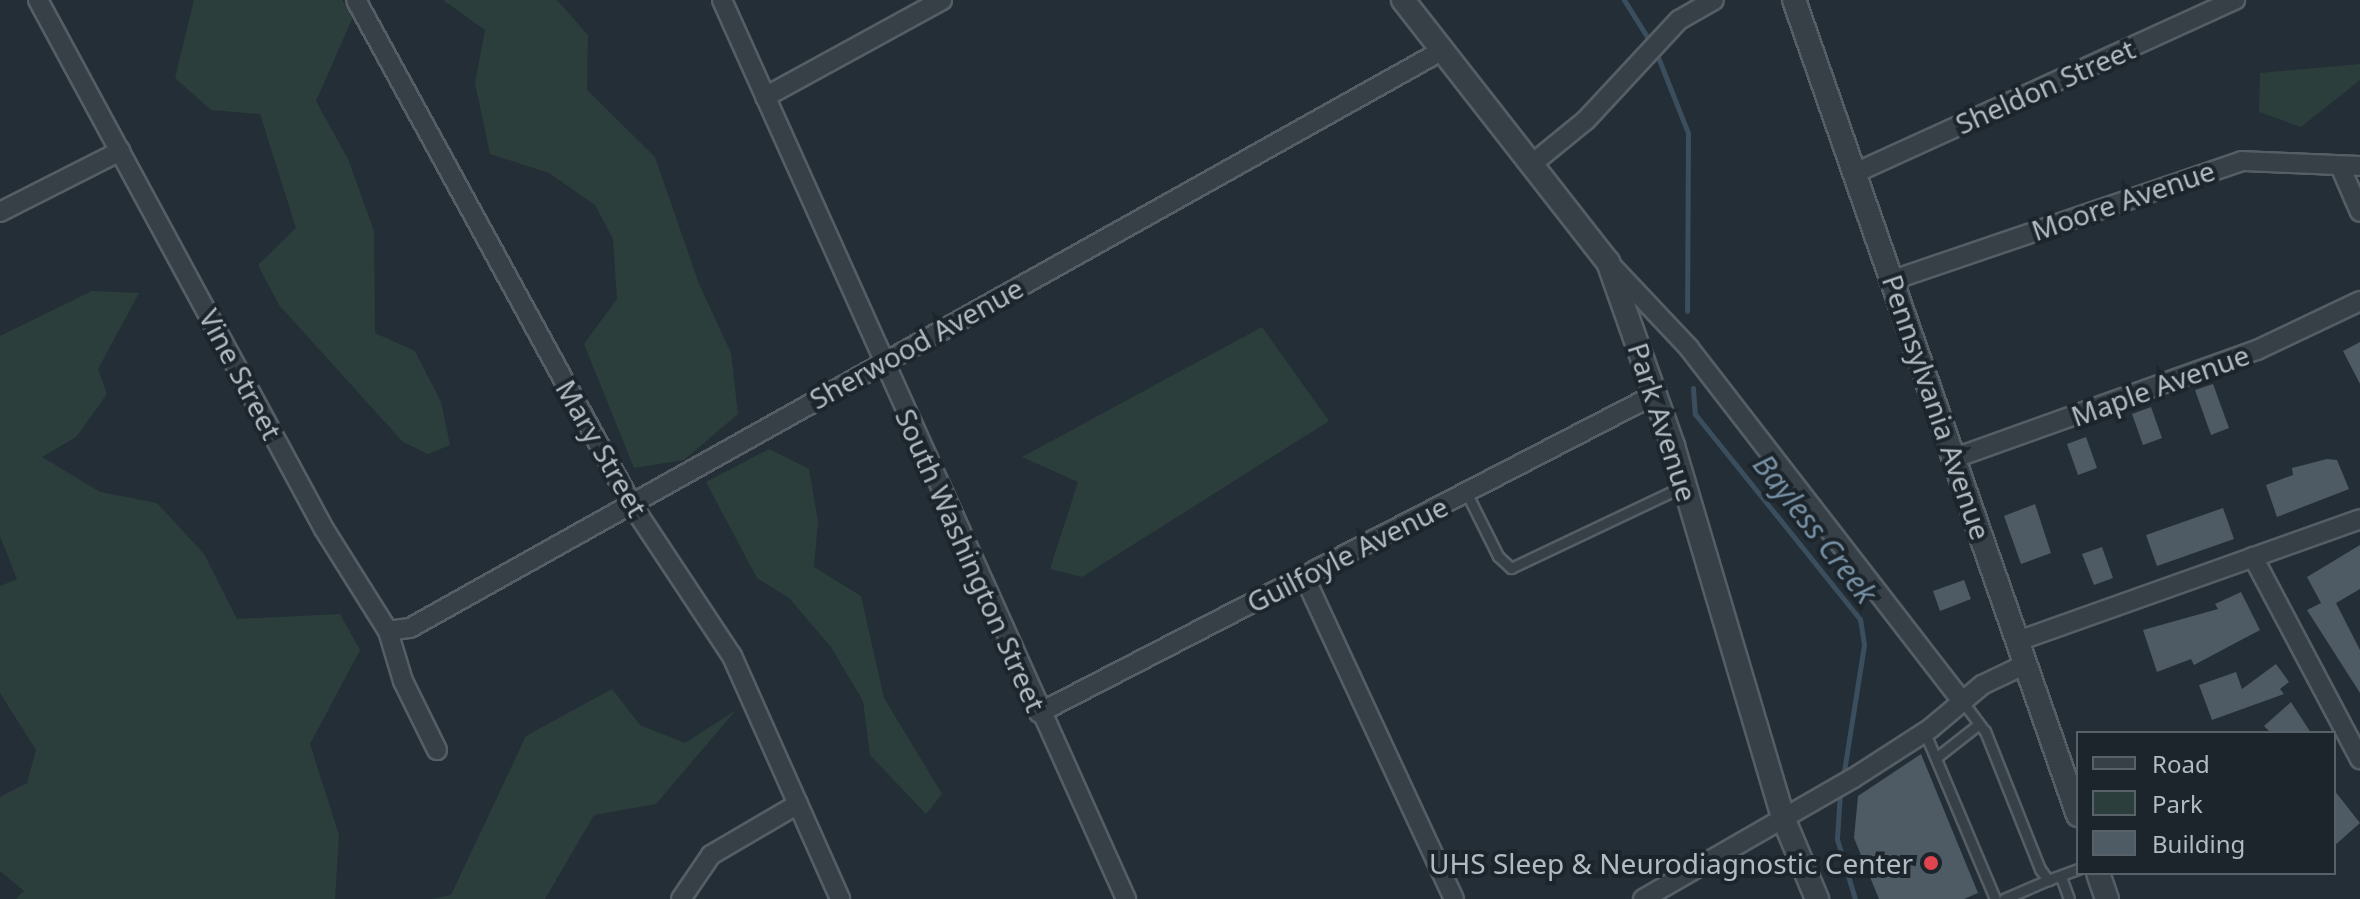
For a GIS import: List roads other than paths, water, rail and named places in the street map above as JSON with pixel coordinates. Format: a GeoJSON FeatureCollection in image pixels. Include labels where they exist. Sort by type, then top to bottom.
{"type":"FeatureCollection","features":[{"type":"Feature","properties":{"kind":"street","name":"Vine Street"},"geometry":{"type":"LineString","coordinates":[[38,0],[324,529],[388,631],[403,681],[437,750]]}},
{"type":"Feature","properties":{"kind":"street","name":"Mary Street"},"geometry":{"type":"LineString","coordinates":[[356,0],[632,505],[732,656],[840,899]]}},
{"type":"Feature","properties":{"kind":"street","name":"South Washington Street"},"geometry":{"type":"LineString","coordinates":[[722,0],[1039,713],[1126,899]]}},
{"type":"Feature","properties":{"kind":"street"},"geometry":{"type":"LineString","coordinates":[[765,97],[942,0]]}},
{"type":"Feature","properties":{"kind":"street","name":"Park Avenue"},"geometry":{"type":"LineString","coordinates":[[1403,0],[1608,262],[1685,486],[1784,820],[1817,899]]}},
{"type":"Feature","properties":{"kind":"street"},"geometry":{"type":"LineString","coordinates":[[1532,164],[1586,120],[1664,35],[1714,0]]}},
{"type":"Feature","properties":{"kind":"street","name":"Pennsylvania Avenue"},"geometry":{"type":"LineString","coordinates":[[1794,0],[2076,809]]}},
{"type":"Feature","properties":{"kind":"street","name":"Sheldon Street"},"geometry":{"type":"LineString","coordinates":[[1855,173],[2235,0]]}},
{"type":"Feature","properties":{"kind":"street","name":"Sherwood Avenue"},"geometry":{"type":"LineString","coordinates":[[388,631],[410,628],[882,361],[1443,50]]}},
{"type":"Feature","properties":{"kind":"street"},"geometry":{"type":"LineString","coordinates":[[0,212],[120,151]]}},
{"type":"Feature","properties":{"kind":"street","name":"Moore Avenue"},"geometry":{"type":"LineString","coordinates":[[1893,280],[2212,168],[2242,161],[2360,166]]}},
{"type":"Feature","properties":{"kind":"street"},"geometry":{"type":"LineString","coordinates":[[2340,166],[2360,212]]}},
{"type":"Feature","properties":{"kind":"street"},"geometry":{"type":"LineString","coordinates":[[1608,262],[1689,348],[1962,701]]}},
{"type":"Feature","properties":{"kind":"street","name":"Maple Avenue"},"geometry":{"type":"LineString","coordinates":[[1955,458],[2257,350],[2360,301]]}},
{"type":"Feature","properties":{"kind":"street","name":"Guilfoyle Avenue"},"geometry":{"type":"LineString","coordinates":[[1039,713],[1654,395]]}},
{"type":"Feature","properties":{"kind":"street"},"geometry":{"type":"LineString","coordinates":[[2018,641],[2360,519]]}},
{"type":"Feature","properties":{"kind":"street"},"geometry":{"type":"LineString","coordinates":[[2253,557],[2360,759]]}},
{"type":"Feature","properties":{"kind":"street"},"geometry":{"type":"LineString","coordinates":[[1304,576],[1454,899]]}},
{"type":"Feature","properties":{"kind":"street"},"geometry":{"type":"LineString","coordinates":[[1643,899],[1823,797],[1925,733],[1962,701],[2026,664]]}},
{"type":"Feature","properties":{"kind":"street"},"geometry":{"type":"LineString","coordinates":[[681,899],[711,855],[798,804]]}},
{"type":"Feature","properties":{"kind":"street"},"geometry":{"type":"LineString","coordinates":[[2099,875],[2107,899]]}},
{"type":"Feature","properties":{"kind":"lane"},"geometry":{"type":"LineString","coordinates":[[1466,492],[1498,556],[1511,568],[1685,486]]}},
{"type":"Feature","properties":{"kind":"lane"},"geometry":{"type":"LineString","coordinates":[[1962,701],[1979,724],[2048,880]]}},
{"type":"Feature","properties":{"kind":"lane"},"geometry":{"type":"LineString","coordinates":[[1937,757],[1979,724]]}},
{"type":"Feature","properties":{"kind":"lane"},"geometry":{"type":"LineString","coordinates":[[1925,733],[1995,899]]}},
{"type":"Feature","properties":{"kind":"lane"},"geometry":{"type":"LineString","coordinates":[[2004,899],[2076,870]]}},
{"type":"Feature","properties":{"kind":"lane"},"geometry":{"type":"LineString","coordinates":[[2061,877],[2069,899]]}},
{"type":"Feature","properties":{"kind":"waterway","name":"Bayless Creek"},"geometry":{"type":"LineString","coordinates":[[1624,0],[1651,43]]}},
{"type":"Feature","properties":{"kind":"waterway","name":"Bayless Creek"},"geometry":{"type":"LineString","coordinates":[[1656,52],[1688,133],[1687,311]]}},
{"type":"Feature","properties":{"kind":"waterway","name":"Bayless Creek"},"geometry":{"type":"LineString","coordinates":[[1693,388],[1695,414],[1860,619],[1864,645],[1843,778]]}},
{"type":"Feature","properties":{"kind":"waterway","name":"Bayless Creek"},"geometry":{"type":"LineString","coordinates":[[1840,792],[1837,839],[1855,899]]}},
{"type":"Feature","properties":{"kind":"place","name":"UHS Sleep & Neurodiagnostic Center"},"geometry":{"type":"Point","coordinates":[1931,863]}}]}
